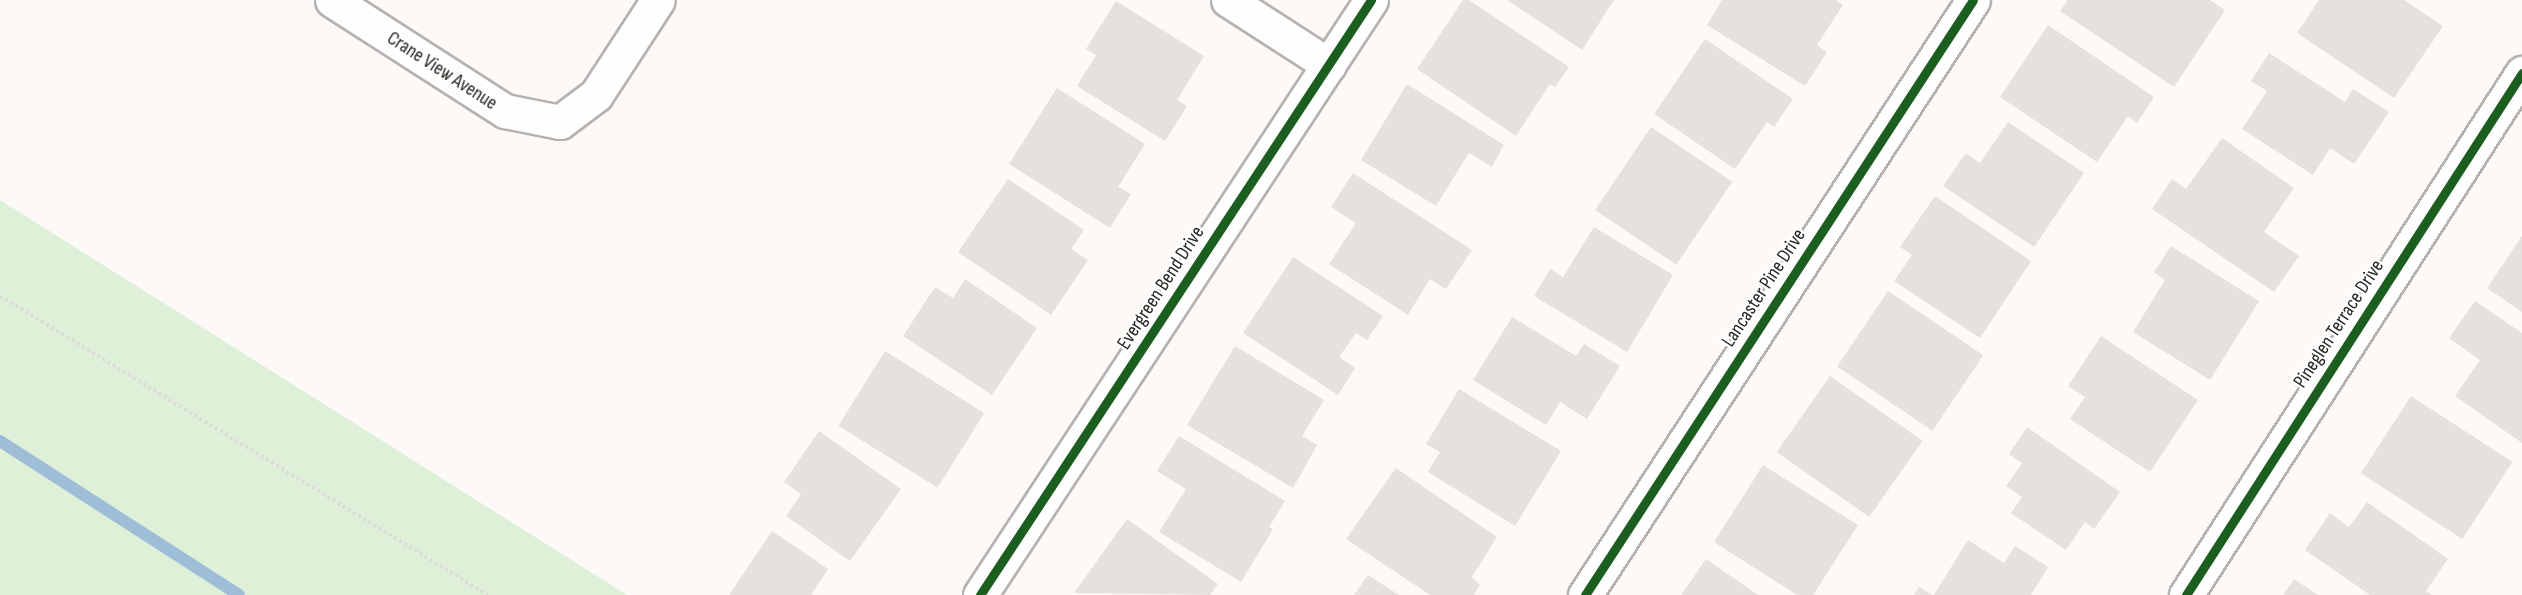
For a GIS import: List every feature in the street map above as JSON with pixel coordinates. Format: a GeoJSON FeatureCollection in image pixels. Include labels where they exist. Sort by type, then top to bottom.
{"type":"FeatureCollection","features":[{"type":"Feature","properties":{"kind":"street","name":"Crane View Avenue"},"geometry":{"type":"LineString","coordinates":[[332,0],[505,111],[560,122],[596,95],[658,0]]}},
{"type":"Feature","properties":{"kind":"street"},"geometry":{"type":"LineString","coordinates":[[1228,0],[1329,65]]}},
{"type":"Feature","properties":{"kind":"street","name":"Evergreen Bend Drive"},"geometry":{"type":"LineString","coordinates":[[980,595],[1371,0]]}},
{"type":"Feature","properties":{"kind":"street","name":"Lancaster Pine Drive"},"geometry":{"type":"LineString","coordinates":[[1585,595],[1973,0]]}},
{"type":"Feature","properties":{"kind":"street","name":"Pineglen Terrace Drive"},"geometry":{"type":"LineString","coordinates":[[2186,595],[2522,74]]}},
{"type":"Feature","properties":{"kind":"path"},"geometry":{"type":"LineString","coordinates":[[0,296],[488,595]]}},
{"type":"Feature","properties":{"kind":"green space"},"geometry":{"type":"Polygon","coordinates":[[[0,200],[627,595],[0,595],[0,200]]]}},
{"type":"Feature","properties":{"kind":"building"},"geometry":{"type":"Polygon","coordinates":[[[1463,0],[1469,0],[1569,67],[1555,87],[1550,84],[1516,136],[1417,69],[1463,0]]]}},
{"type":"Feature","properties":{"kind":"building"},"geometry":{"type":"Polygon","coordinates":[[[1507,0],[1614,0],[1582,50],[1507,0]]]}},
{"type":"Feature","properties":{"kind":"building"},"geometry":{"type":"Polygon","coordinates":[[[1722,0],[1836,0],[1843,5],[1817,45],[1827,52],[1805,86],[1707,25],[1722,0]]]}},
{"type":"Feature","properties":{"kind":"building"},"geometry":{"type":"Polygon","coordinates":[[[2068,0],[2210,0],[2225,10],[2174,87],[2060,11],[2068,0]]]}},
{"type":"Feature","properties":{"kind":"building"},"geometry":{"type":"Polygon","coordinates":[[[2319,0],[2404,0],[2443,26],[2394,98],[2297,33],[2319,0]]]}},
{"type":"Feature","properties":{"kind":"building"},"geometry":{"type":"Polygon","coordinates":[[[1116,1],[1204,56],[1177,100],[1187,106],[1165,141],[1077,86],[1096,55],[1086,49],[1116,1]]]}},
{"type":"Feature","properties":{"kind":"building"},"geometry":{"type":"Polygon","coordinates":[[[2048,25],[2154,97],[2137,123],[2128,116],[2097,162],[2000,97],[2048,25]]]}},
{"type":"Feature","properties":{"kind":"building"},"geometry":{"type":"Polygon","coordinates":[[[1705,39],[1793,99],[1774,127],[1767,122],[1735,169],[1654,114],[1705,39]]]}},
{"type":"Feature","properties":{"kind":"building"},"geometry":{"type":"Polygon","coordinates":[[[2269,53],[2345,102],[2353,89],[2389,112],[2354,164],[2330,148],[2313,175],[2242,129],[2267,91],[2251,81],[2269,53]]]}},
{"type":"Feature","properties":{"kind":"building"},"geometry":{"type":"Polygon","coordinates":[[[1407,84],[1504,145],[1492,167],[1469,153],[1436,206],[1361,160],[1407,84]]]}},
{"type":"Feature","properties":{"kind":"building"},"geometry":{"type":"Polygon","coordinates":[[[1057,88],[1145,144],[1118,187],[1131,194],[1110,228],[1009,164],[1057,88]]]}},
{"type":"Feature","properties":{"kind":"building"},"geometry":{"type":"Polygon","coordinates":[[[2008,122],[2084,173],[2034,247],[1943,186],[1966,153],[1980,163],[2008,122]]]}},
{"type":"Feature","properties":{"kind":"building"},"geometry":{"type":"Polygon","coordinates":[[[1651,127],[1732,182],[1676,265],[1595,210],[1651,127]]]}},
{"type":"Feature","properties":{"kind":"building"},"geometry":{"type":"Polygon","coordinates":[[[2222,138],[2294,188],[2264,232],[2299,256],[2274,292],[2152,209],[2172,179],[2186,189],[2222,138]]]}},
{"type":"Feature","properties":{"kind":"building"},"geometry":{"type":"Polygon","coordinates":[[[1353,173],[1472,250],[1446,289],[1430,279],[1408,315],[1329,264],[1356,223],[1331,207],[1353,173]]]}},
{"type":"Feature","properties":{"kind":"building"},"geometry":{"type":"Polygon","coordinates":[[[1008,179],[1084,230],[1071,249],[1088,260],[1051,315],[958,252],[1008,179]]]}},
{"type":"Feature","properties":{"kind":"building"},"geometry":{"type":"Polygon","coordinates":[[[1935,196],[2031,261],[1980,338],[1894,281],[1912,255],[1900,247],[1935,196]]]}},
{"type":"Feature","properties":{"kind":"building"},"geometry":{"type":"Polygon","coordinates":[[[1594,227],[1673,275],[1627,352],[1534,296],[1550,269],[1563,277],[1594,227]]]}},
{"type":"Feature","properties":{"kind":"building"},"geometry":{"type":"Polygon","coordinates":[[[2522,236],[2522,312],[2487,288],[2522,236]]]}},
{"type":"Feature","properties":{"kind":"building"},"geometry":{"type":"Polygon","coordinates":[[[2171,246],[2259,301],[2210,380],[2133,332],[2165,280],[2154,272],[2171,246]]]}},
{"type":"Feature","properties":{"kind":"building"},"geometry":{"type":"Polygon","coordinates":[[[1293,257],[1383,316],[1367,340],[1356,333],[1339,357],[1355,368],[1338,395],[1243,333],[1293,257]]]}},
{"type":"Feature","properties":{"kind":"building"},"geometry":{"type":"Polygon","coordinates":[[[965,279],[1037,328],[992,395],[903,336],[935,287],[953,298],[965,279]]]}},
{"type":"Feature","properties":{"kind":"building"},"geometry":{"type":"Polygon","coordinates":[[[1888,291],[1983,355],[1932,431],[1837,366],[1888,291]]]}},
{"type":"Feature","properties":{"kind":"building"},"geometry":{"type":"Polygon","coordinates":[[[2475,301],[2522,333],[2522,443],[2455,396],[2480,360],[2449,338],[2475,301]]]}},
{"type":"Feature","properties":{"kind":"building"},"geometry":{"type":"Polygon","coordinates":[[[1512,317],[1576,356],[1584,344],[1620,366],[1587,419],[1560,402],[1546,425],[1473,380],[1512,317]]]}},
{"type":"Feature","properties":{"kind":"building"},"geometry":{"type":"Polygon","coordinates":[[[2101,336],[2198,400],[2150,472],[2070,419],[2085,397],[2068,386],[2101,336]]]}},
{"type":"Feature","properties":{"kind":"building"},"geometry":{"type":"Polygon","coordinates":[[[1235,346],[1324,400],[1302,436],[1317,445],[1293,488],[1187,425],[1235,346]]]}},
{"type":"Feature","properties":{"kind":"building"},"geometry":{"type":"Polygon","coordinates":[[[885,351],[984,413],[938,488],[838,426],[885,351]]]}},
{"type":"Feature","properties":{"kind":"building"},"geometry":{"type":"Polygon","coordinates":[[[1830,376],[1923,441],[1869,517],[1777,452],[1830,376]]]}},
{"type":"Feature","properties":{"kind":"building"},"geometry":{"type":"Polygon","coordinates":[[[1459,389],[1561,451],[1515,526],[1428,472],[1440,452],[1426,444],[1459,389]]]}},
{"type":"Feature","properties":{"kind":"building"},"geometry":{"type":"Polygon","coordinates":[[[2411,396],[2512,462],[2462,539],[2361,473],[2411,396]]]}},
{"type":"Feature","properties":{"kind":"building"},"geometry":{"type":"Polygon","coordinates":[[[2027,427],[2120,492],[2094,529],[2085,522],[2066,550],[2011,513],[2022,497],[2006,486],[2022,463],[2009,454],[2027,427]]]}},
{"type":"Feature","properties":{"kind":"building"},"geometry":{"type":"Polygon","coordinates":[[[819,431],[901,489],[850,561],[786,516],[801,494],[784,482],[819,431]]]}},
{"type":"Feature","properties":{"kind":"building"},"geometry":{"type":"Polygon","coordinates":[[[1179,436],[1285,501],[1269,527],[1273,529],[1241,582],[1159,532],[1186,489],[1157,471],[1179,436]]]}},
{"type":"Feature","properties":{"kind":"building"},"geometry":{"type":"Polygon","coordinates":[[[1763,465],[1858,525],[1813,595],[1797,595],[1714,542],[1763,465]]]}},
{"type":"Feature","properties":{"kind":"building"},"geometry":{"type":"Polygon","coordinates":[[[1396,468],[1497,537],[1472,577],[1480,585],[1474,595],[1430,595],[1346,539],[1396,468]]]}},
{"type":"Feature","properties":{"kind":"building"},"geometry":{"type":"Polygon","coordinates":[[[2367,502],[2448,559],[2426,591],[2432,595],[2370,595],[2305,550],[2330,513],[2349,527],[2367,502]]]}},
{"type":"Feature","properties":{"kind":"building"},"geometry":{"type":"Polygon","coordinates":[[[1127,519],[1218,584],[1210,595],[1074,593],[1127,519]]]}},
{"type":"Feature","properties":{"kind":"building"},"geometry":{"type":"Polygon","coordinates":[[[772,531],[828,569],[811,595],[729,595],[772,531]]]}},
{"type":"Feature","properties":{"kind":"building"},"geometry":{"type":"Polygon","coordinates":[[[1968,540],[2004,563],[2015,546],[2048,567],[2031,595],[1934,595],[1968,540]]]}},
{"type":"Feature","properties":{"kind":"building"},"geometry":{"type":"Polygon","coordinates":[[[1706,559],[1758,595],[1681,595],[1706,559]]]}},
{"type":"Feature","properties":{"kind":"building"},"geometry":{"type":"Polygon","coordinates":[[[1368,575],[1399,595],[1354,595],[1368,575]]]}},
{"type":"Feature","properties":{"kind":"building"},"geometry":{"type":"Polygon","coordinates":[[[2294,579],[2318,595],[2283,595],[2294,579]]]}},
{"type":"Feature","properties":{"kind":"building"},"geometry":{"type":"Polygon","coordinates":[[[1919,587],[1932,595],[1914,595],[1919,587]]]}},
{"type":"Feature","properties":{"kind":"waterway"},"geometry":{"type":"LineString","coordinates":[[0,441],[239,595]]}},
{"type":"Feature","properties":{"kind":"cycle path"},"geometry":{"type":"LineString","coordinates":[[980,595],[1371,0]]}},
{"type":"Feature","properties":{"kind":"cycle path"},"geometry":{"type":"LineString","coordinates":[[1585,595],[1973,0]]}},
{"type":"Feature","properties":{"kind":"cycle path"},"geometry":{"type":"LineString","coordinates":[[2186,595],[2522,73]]}}]}
